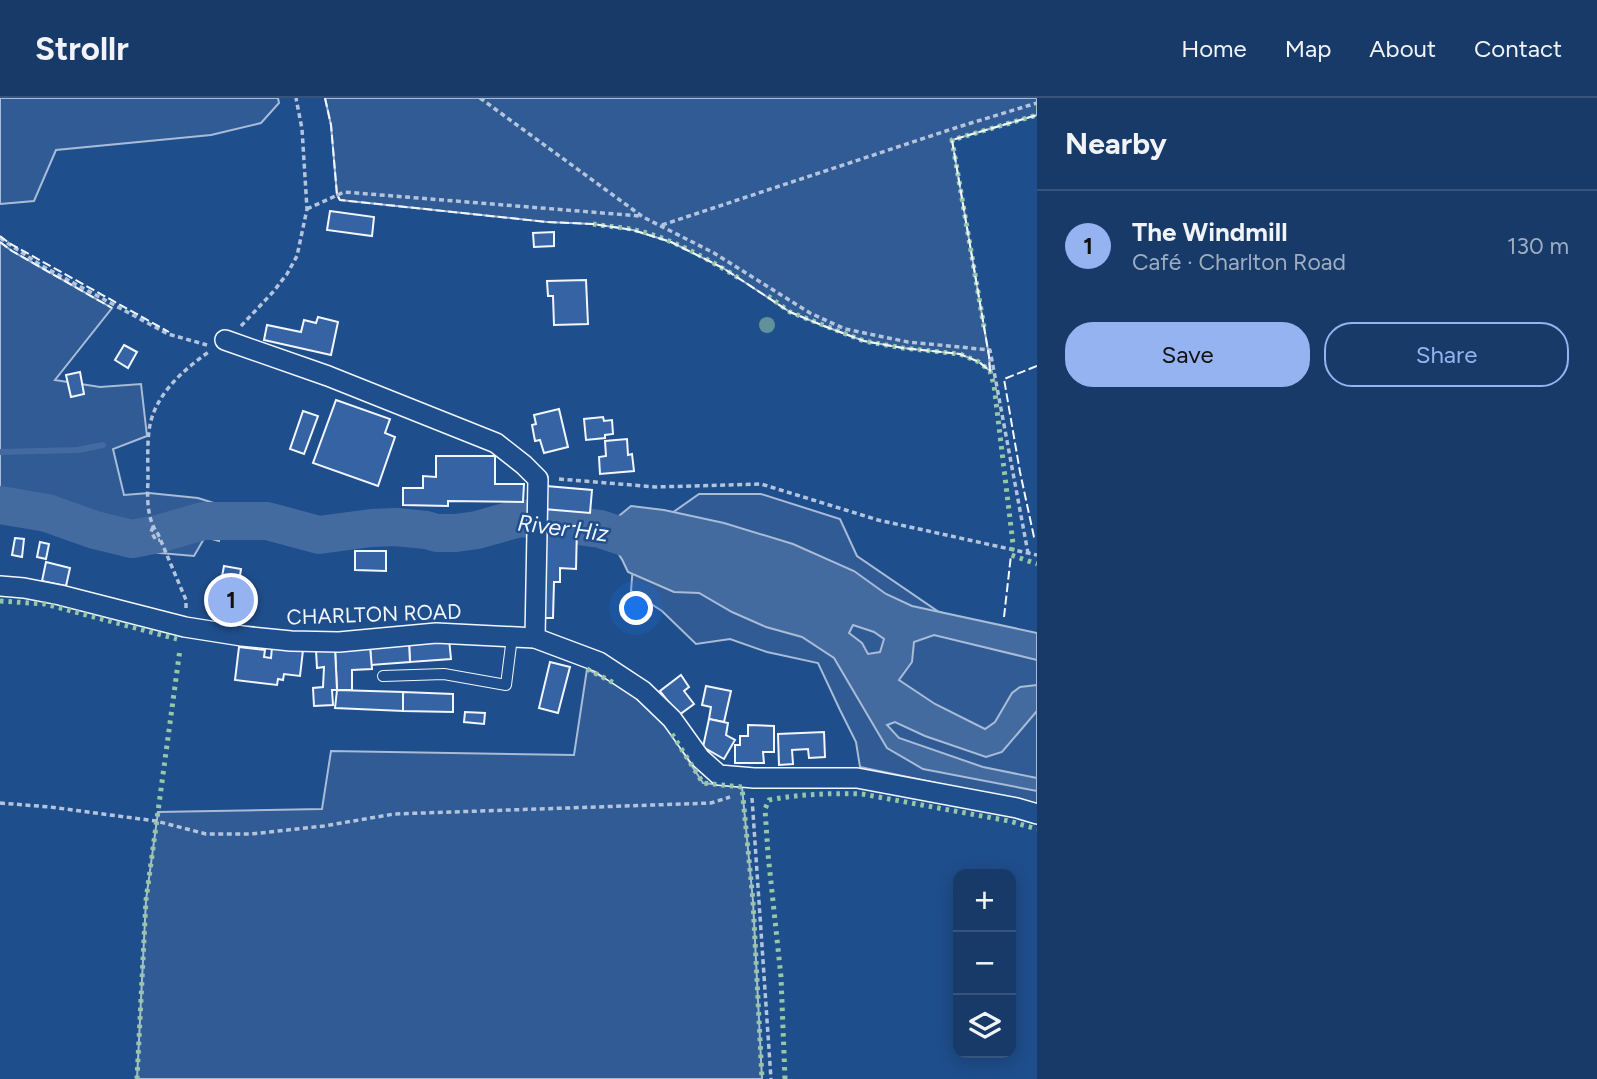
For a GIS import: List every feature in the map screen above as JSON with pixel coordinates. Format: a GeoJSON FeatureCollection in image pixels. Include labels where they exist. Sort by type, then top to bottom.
{"type":"FeatureCollection","features":[{"type":"Feature","properties":{"kind":"street"},"geometry":{"type":"LineString","coordinates":[[220,343],[328,376],[496,443],[524,465],[538,479],[535,638]]}},
{"type":"Feature","properties":{"kind":"street","name":"CHARLTON ROAD"},"geometry":{"type":"LineString","coordinates":[[0,586],[60,595],[185,627],[291,641],[339,642],[436,633],[535,638],[599,662],[643,691],[672,719],[700,758],[719,775],[754,778],[857,778],[1037,814]]}},
{"type":"Feature","properties":{"kind":"lane"},"geometry":{"type":"LineString","coordinates":[[383,676],[444,674],[506,685],[512,637]]}},
{"type":"Feature","properties":{"kind":"path"},"geometry":{"type":"LineString","coordinates":[[185,627],[186,600],[153,527],[147,496],[149,430],[155,408],[170,386],[191,364],[250,317],[287,274],[297,256],[307,209],[302,129],[296,98]]}},
{"type":"Feature","properties":{"kind":"path"},"geometry":{"type":"LineString","coordinates":[[480,98],[643,217],[714,253],[810,313],[845,329],[908,342],[990,350],[1028,553]]}},
{"type":"Feature","properties":{"kind":"path"},"geometry":{"type":"LineString","coordinates":[[662,225],[1037,103]]}},
{"type":"Feature","properties":{"kind":"path"},"geometry":{"type":"LineString","coordinates":[[307,209],[344,191],[643,217]]}},
{"type":"Feature","properties":{"kind":"path"},"geometry":{"type":"LineString","coordinates":[[0,238],[42,266],[168,334],[220,343]]}},
{"type":"Feature","properties":{"kind":"path"},"geometry":{"type":"LineString","coordinates":[[538,479],[656,487],[761,484],[878,520],[1037,555]]}},
{"type":"Feature","properties":{"kind":"path"},"geometry":{"type":"LineString","coordinates":[[754,778],[752,801],[771,1079]]}},
{"type":"Feature","properties":{"kind":"path"},"geometry":{"type":"LineString","coordinates":[[0,803],[156,821],[206,834],[251,834],[324,826],[394,814],[711,803],[732,796]]}},
{"type":"Feature","properties":{"kind":"shaded area"},"geometry":{"type":"Polygon","coordinates":[[[0,98],[278,98],[279,103],[261,123],[211,135],[56,150],[34,201],[0,204],[0,98]]]}},
{"type":"Feature","properties":{"kind":"shaded area"},"geometry":{"type":"Polygon","coordinates":[[[325,98],[1037,98],[1037,115],[952,140],[990,371],[979,362],[960,354],[864,341],[824,326],[790,312],[723,268],[671,242],[633,230],[340,200],[337,195],[331,125],[325,98]]]}},
{"type":"Feature","properties":{"kind":"shaded area"},"geometry":{"type":"Polygon","coordinates":[[[0,242],[112,308],[55,380],[100,387],[141,384],[147,436],[113,449],[124,495],[149,493],[198,498],[236,510],[238,525],[221,525],[219,541],[205,537],[194,556],[114,549],[0,519],[0,242]]]}},
{"type":"Feature","properties":{"kind":"shaded area"},"geometry":{"type":"Polygon","coordinates":[[[699,494],[761,494],[840,519],[857,556],[939,612],[1037,637],[1037,804],[860,767],[856,742],[818,663],[767,652],[730,639],[696,644],[662,611],[631,591],[635,539],[699,494]]]}},
{"type":"Feature","properties":{"kind":"shaded area"},"geometry":{"type":"Polygon","coordinates":[[[631,506],[724,523],[793,544],[854,571],[886,594],[912,606],[1037,633],[1037,660],[934,635],[914,642],[912,662],[899,680],[935,704],[985,729],[995,722],[1012,693],[1020,687],[1037,685],[1037,711],[1002,752],[986,757],[925,736],[895,722],[887,725],[899,738],[983,767],[1037,778],[1037,791],[923,769],[887,748],[834,658],[802,637],[766,627],[699,593],[674,592],[628,572],[616,549],[600,529],[631,506]],[[853,625],[849,633],[862,643],[868,654],[880,652],[884,639],[874,632],[853,625]]]}},
{"type":"Feature","properties":{"kind":"shaded area"},"geometry":{"type":"Polygon","coordinates":[[[587,669],[626,689],[664,723],[703,783],[742,787],[753,901],[762,1079],[137,1079],[146,900],[158,812],[322,809],[331,751],[574,755],[587,669]]]}},
{"type":"Feature","properties":{"kind":"building"},"geometry":{"type":"Polygon","coordinates":[[[330,211],[374,217],[372,236],[327,230],[330,211]]]}},
{"type":"Feature","properties":{"kind":"building"},"geometry":{"type":"Polygon","coordinates":[[[554,232],[554,246],[534,247],[533,233],[554,232]]]}},
{"type":"Feature","properties":{"kind":"building"},"geometry":{"type":"Polygon","coordinates":[[[586,280],[588,324],[554,325],[553,296],[548,296],[547,281],[586,280]]]}},
{"type":"Feature","properties":{"kind":"building"},"geometry":{"type":"Polygon","coordinates":[[[318,317],[338,322],[331,355],[264,340],[267,325],[301,332],[304,320],[316,323],[318,317]]]}},
{"type":"Feature","properties":{"kind":"building"},"geometry":{"type":"Polygon","coordinates":[[[124,345],[137,352],[128,368],[115,360],[124,345]]]}},
{"type":"Feature","properties":{"kind":"building"},"geometry":{"type":"Polygon","coordinates":[[[80,372],[84,394],[71,397],[66,375],[80,372]]]}},
{"type":"Feature","properties":{"kind":"building"},"geometry":{"type":"Polygon","coordinates":[[[336,400],[390,419],[385,433],[395,437],[378,486],[313,463],[336,400]]]}},
{"type":"Feature","properties":{"kind":"building"},"geometry":{"type":"Polygon","coordinates":[[[559,409],[568,447],[544,453],[540,440],[535,441],[532,425],[536,424],[534,415],[559,409]]]}},
{"type":"Feature","properties":{"kind":"building"},"geometry":{"type":"Polygon","coordinates":[[[303,411],[318,416],[304,454],[290,449],[303,411]]]}},
{"type":"Feature","properties":{"kind":"building"},"geometry":{"type":"Polygon","coordinates":[[[603,417],[604,421],[612,420],[613,434],[605,435],[605,438],[586,440],[584,419],[603,417]]]}},
{"type":"Feature","properties":{"kind":"building"},"geometry":{"type":"Polygon","coordinates":[[[627,439],[628,455],[632,454],[634,471],[600,474],[599,457],[606,456],[605,441],[627,439]]]}},
{"type":"Feature","properties":{"kind":"building"},"geometry":{"type":"Polygon","coordinates":[[[436,456],[495,456],[495,484],[524,484],[523,502],[448,501],[448,506],[403,505],[403,488],[423,488],[423,476],[436,477],[436,456]]]}},
{"type":"Feature","properties":{"kind":"building"},"geometry":{"type":"Polygon","coordinates":[[[546,486],[592,490],[590,513],[544,509],[546,486]]]}},
{"type":"Feature","properties":{"kind":"building"},"geometry":{"type":"Polygon","coordinates":[[[543,525],[577,526],[576,569],[560,568],[560,582],[554,582],[553,618],[541,618],[543,525]]]}},
{"type":"Feature","properties":{"kind":"building"},"geometry":{"type":"Polygon","coordinates":[[[15,538],[24,539],[22,557],[12,555],[15,538]]]}},
{"type":"Feature","properties":{"kind":"building"},"geometry":{"type":"Polygon","coordinates":[[[40,542],[49,544],[46,559],[37,557],[40,542]]]}},
{"type":"Feature","properties":{"kind":"building"},"geometry":{"type":"Polygon","coordinates":[[[355,551],[386,551],[386,571],[355,570],[355,551]]]}},
{"type":"Feature","properties":{"kind":"building"},"geometry":{"type":"Polygon","coordinates":[[[46,562],[70,568],[66,586],[42,581],[46,562]]]}},
{"type":"Feature","properties":{"kind":"building"},"geometry":{"type":"Polygon","coordinates":[[[224,566],[241,569],[239,582],[251,584],[245,621],[211,615],[217,581],[221,582],[224,566]]]}},
{"type":"Feature","properties":{"kind":"building"},"geometry":{"type":"Polygon","coordinates":[[[449,639],[451,659],[410,662],[409,642],[449,639]]]}},
{"type":"Feature","properties":{"kind":"building"},"geometry":{"type":"Polygon","coordinates":[[[409,643],[410,662],[371,665],[370,646],[409,643]]]}},
{"type":"Feature","properties":{"kind":"building"},"geometry":{"type":"Polygon","coordinates":[[[370,646],[372,669],[352,670],[352,690],[337,690],[335,648],[370,646]]]}},
{"type":"Feature","properties":{"kind":"building"},"geometry":{"type":"Polygon","coordinates":[[[239,647],[265,650],[264,657],[271,658],[272,647],[303,650],[300,676],[284,674],[283,680],[278,679],[277,685],[235,680],[239,647]]]}},
{"type":"Feature","properties":{"kind":"building"},"geometry":{"type":"Polygon","coordinates":[[[335,648],[337,690],[332,690],[333,705],[314,706],[313,688],[323,687],[324,667],[317,668],[316,650],[335,648]]]}},
{"type":"Feature","properties":{"kind":"building"},"geometry":{"type":"Polygon","coordinates":[[[550,662],[570,667],[558,713],[539,708],[550,662]]]}},
{"type":"Feature","properties":{"kind":"building"},"geometry":{"type":"Polygon","coordinates":[[[681,675],[689,687],[684,691],[694,704],[679,715],[660,691],[681,675]]]}},
{"type":"Feature","properties":{"kind":"building"},"geometry":{"type":"Polygon","coordinates":[[[706,686],[731,691],[724,722],[709,719],[711,707],[702,705],[706,686]]]}},
{"type":"Feature","properties":{"kind":"building"},"geometry":{"type":"Polygon","coordinates":[[[337,690],[403,692],[403,711],[335,708],[337,690]]]}},
{"type":"Feature","properties":{"kind":"building"},"geometry":{"type":"Polygon","coordinates":[[[403,692],[453,694],[453,712],[403,711],[403,692]]]}},
{"type":"Feature","properties":{"kind":"building"},"geometry":{"type":"Polygon","coordinates":[[[465,712],[485,713],[484,724],[464,722],[465,712]]]}},
{"type":"Feature","properties":{"kind":"building"},"geometry":{"type":"Polygon","coordinates":[[[709,719],[728,723],[726,735],[735,740],[724,759],[703,747],[709,719]]]}},
{"type":"Feature","properties":{"kind":"building"},"geometry":{"type":"Polygon","coordinates":[[[748,725],[774,726],[774,752],[763,752],[764,763],[735,763],[735,745],[740,745],[740,736],[748,736],[748,725]]]}},
{"type":"Feature","properties":{"kind":"building"},"geometry":{"type":"Polygon","coordinates":[[[824,732],[825,757],[809,758],[808,749],[792,750],[793,764],[779,765],[778,734],[824,732]]]}},
{"type":"Feature","properties":{"kind":"waterway"},"geometry":{"type":"LineString","coordinates":[[0,452],[78,450],[103,445]]}},
{"type":"Feature","properties":{"kind":"waterway","name":"River Hiz"},"geometry":{"type":"LineString","coordinates":[[0,505],[47,513],[95,530],[132,539],[203,521],[267,521],[319,535],[396,527],[456,533],[520,518],[600,529],[649,545]]}},
{"type":"Feature","properties":{"kind":"hedge"},"geometry":{"type":"LineString","coordinates":[[984,327],[952,140],[1037,115]]}},
{"type":"Feature","properties":{"kind":"hedge"},"geometry":{"type":"LineString","coordinates":[[593,224],[631,229],[660,237],[742,280]]}},
{"type":"Feature","properties":{"kind":"hedge"},"geometry":{"type":"LineString","coordinates":[[768,296],[790,312],[864,341],[960,354],[979,362],[990,371],[994,385],[1013,544],[1011,555],[1037,564]]}},
{"type":"Feature","properties":{"kind":"hedge"},"geometry":{"type":"LineString","coordinates":[[0,601],[45,604],[177,639]]}},
{"type":"Feature","properties":{"kind":"hedge"},"geometry":{"type":"LineString","coordinates":[[137,1079],[146,900],[180,649]]}},
{"type":"Feature","properties":{"kind":"hedge"},"geometry":{"type":"LineString","coordinates":[[587,669],[616,684]]}},
{"type":"Feature","properties":{"kind":"hedge"},"geometry":{"type":"LineString","coordinates":[[672,734],[703,783],[742,787],[753,901],[762,1079]]}},
{"type":"Feature","properties":{"kind":"hedge"},"geometry":{"type":"LineString","coordinates":[[785,1079],[781,977],[765,809],[769,800],[815,794],[862,794],[1009,821],[1037,829]]}},
{"type":"Feature","properties":{"kind":"fence"},"geometry":{"type":"LineString","coordinates":[[325,98],[331,125],[337,195],[340,200],[633,230],[671,242],[723,268],[790,312],[824,326],[864,341],[960,354],[979,362],[990,371],[952,140],[1037,115]]}},
{"type":"Feature","properties":{"kind":"fence"},"geometry":{"type":"LineString","coordinates":[[0,236],[169,332]]}},
{"type":"Feature","properties":{"kind":"fence"},"geometry":{"type":"LineString","coordinates":[[0,242],[112,308]]}},
{"type":"Feature","properties":{"kind":"fence"},"geometry":{"type":"LineString","coordinates":[[1037,366],[1004,379],[1020,472],[1034,537],[1037,537]]}},
{"type":"Feature","properties":{"kind":"fence"},"geometry":{"type":"LineString","coordinates":[[1004,617],[1011,555]]}},
{"type":"Feature","properties":{"kind":"place","name":"The Windmill"},"geometry":{"type":"Point","coordinates":[231,600]}}]}
